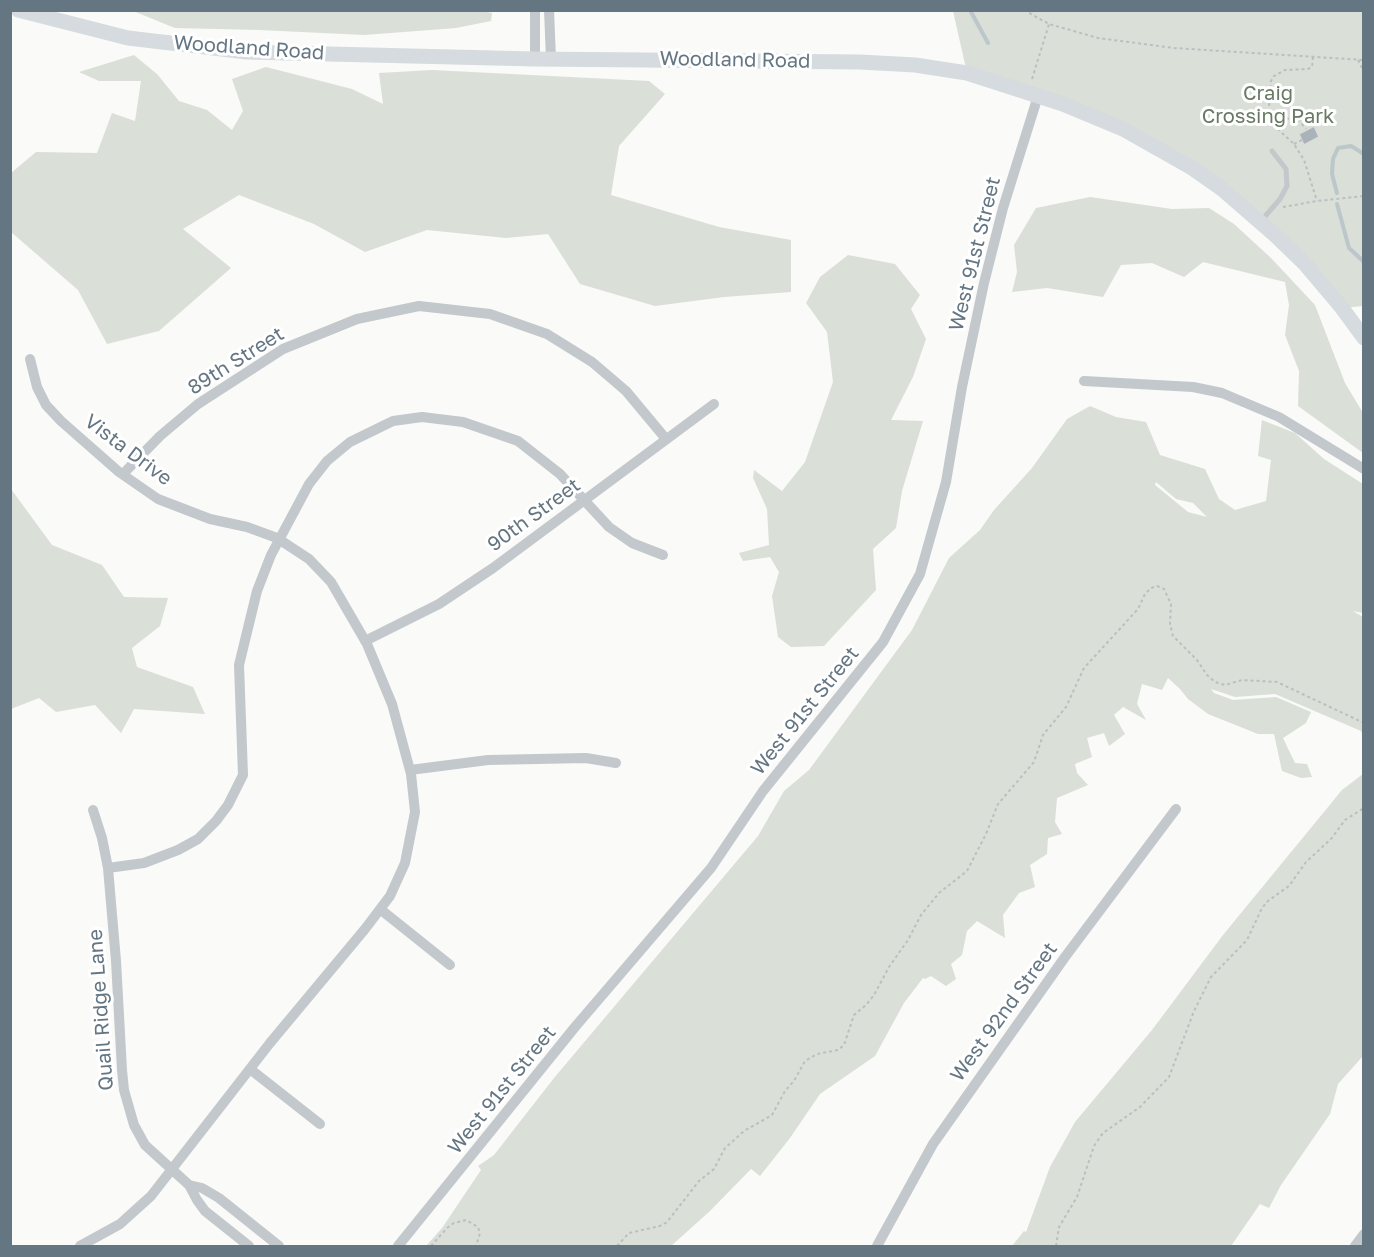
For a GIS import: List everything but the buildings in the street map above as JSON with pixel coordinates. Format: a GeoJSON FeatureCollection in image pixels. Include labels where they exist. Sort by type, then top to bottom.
{"type":"FeatureCollection","features":[{"type":"Feature","properties":{"kind":"main road","name":"Woodland Road"},"geometry":{"type":"LineString","coordinates":[[18,10],[128,38],[247,52],[543,59],[734,59],[860,62],[915,65],[967,74],[1038,96],[1123,129],[1160,149],[1222,189],[1304,263],[1364,338]]}},
{"type":"Feature","properties":{"kind":"street"},"geometry":{"type":"LineString","coordinates":[[535,10],[543,59]]}},
{"type":"Feature","properties":{"kind":"street"},"geometry":{"type":"LineString","coordinates":[[543,59],[549,10]]}},
{"type":"Feature","properties":{"kind":"street","name":"West 91st Street"},"geometry":{"type":"LineString","coordinates":[[398,1246],[575,1027],[711,868],[764,791],[883,642],[920,574],[946,482],[962,387],[984,283],[1003,208],[1038,96]]}},
{"type":"Feature","properties":{"kind":"street","name":"89th Street"},"geometry":{"type":"LineString","coordinates":[[123,474],[160,436],[198,404],[283,349],[357,319],[419,306],[490,314],[547,334],[592,362],[627,391],[666,439]]}},
{"type":"Feature","properties":{"kind":"street","name":"Vista Drive"},"geometry":{"type":"LineString","coordinates":[[30,359],[37,387],[46,405],[60,421],[123,474],[158,499],[210,519],[248,527],[278,539],[309,559],[331,582],[365,641],[392,704],[410,770],[415,812],[405,863],[390,896],[380,909],[170,1169],[151,1196],[120,1224],[80,1246]]}},
{"type":"Feature","properties":{"kind":"street"},"geometry":{"type":"LineString","coordinates":[[1084,381],[1193,387],[1222,393],[1279,417],[1364,469]]}},
{"type":"Feature","properties":{"kind":"street","name":"90th Street"},"geometry":{"type":"LineString","coordinates":[[365,641],[439,604],[492,568],[714,404]]}},
{"type":"Feature","properties":{"kind":"street"},"geometry":{"type":"LineString","coordinates":[[108,868],[162,858],[198,839],[228,805],[243,775],[239,665],[257,591],[278,539],[309,484],[327,461],[350,442],[393,421],[422,417],[463,422],[518,441],[560,474],[609,527],[633,543],[663,555]]}},
{"type":"Feature","properties":{"kind":"street"},"geometry":{"type":"LineString","coordinates":[[410,770],[488,760],[586,758],[616,763]]}},
{"type":"Feature","properties":{"kind":"street","name":"West 92nd Street"},"geometry":{"type":"LineString","coordinates":[[877,1246],[933,1144],[1065,957],[1176,809]]}},
{"type":"Feature","properties":{"kind":"street","name":"Quail Ridge Lane"},"geometry":{"type":"LineString","coordinates":[[93,810],[108,868],[124,1090],[134,1125],[145,1145],[189,1185],[205,1211],[249,1246]]}},
{"type":"Feature","properties":{"kind":"street"},"geometry":{"type":"LineString","coordinates":[[380,909],[450,965]]}},
{"type":"Feature","properties":{"kind":"street"},"geometry":{"type":"LineString","coordinates":[[250,1069],[320,1124]]}},
{"type":"Feature","properties":{"kind":"street","name":"Quail Ridge Lane"},"geometry":{"type":"LineString","coordinates":[[189,1185],[202,1188],[219,1198],[279,1246]]}},
{"type":"Feature","properties":{"kind":"street"},"geometry":{"type":"LineString","coordinates":[[1355,1246],[1364,1234]]}},
{"type":"Feature","properties":{"kind":"lane"},"geometry":{"type":"LineString","coordinates":[[1260,222],[1275,205],[1287,186],[1286,169],[1272,151]]}},
{"type":"Feature","properties":{"kind":"path"},"geometry":{"type":"LineString","coordinates":[[1024,10],[1049,24],[1098,38],[1154,46],[1364,60]]}},
{"type":"Feature","properties":{"kind":"path"},"geometry":{"type":"LineString","coordinates":[[1032,80],[1049,24]]}},
{"type":"Feature","properties":{"kind":"path"},"geometry":{"type":"LineString","coordinates":[[1268,119],[1271,81],[1274,76],[1285,70],[1308,69],[1312,67],[1314,57]]}},
{"type":"Feature","properties":{"kind":"path"},"geometry":{"type":"LineString","coordinates":[[1358,60],[1364,72]]}},
{"type":"Feature","properties":{"kind":"path"},"geometry":{"type":"LineString","coordinates":[[1237,125],[1248,110],[1264,121],[1298,119],[1306,129]]}},
{"type":"Feature","properties":{"kind":"path"},"geometry":{"type":"LineString","coordinates":[[1268,119],[1294,144],[1304,160],[1317,201]]}},
{"type":"Feature","properties":{"kind":"path"},"geometry":{"type":"LineString","coordinates":[[1294,144],[1302,140]]}},
{"type":"Feature","properties":{"kind":"path"},"geometry":{"type":"LineString","coordinates":[[1275,205],[1285,208],[1317,201],[1364,196]]}},
{"type":"Feature","properties":{"kind":"path"},"geometry":{"type":"LineString","coordinates":[[616,1246],[629,1233],[660,1226],[667,1222],[699,1181],[714,1169],[725,1148],[744,1131],[772,1115],[805,1061],[817,1054],[838,1050],[844,1045],[854,1015],[874,995],[921,915],[939,893],[967,871],[998,804],[1034,762],[1043,735],[1066,707],[1084,668],[1138,609],[1145,594],[1151,588],[1157,586],[1164,589],[1171,604],[1170,624],[1173,636],[1215,682],[1225,685],[1242,680],[1277,682],[1364,723]]}},
{"type":"Feature","properties":{"kind":"path"},"geometry":{"type":"LineString","coordinates":[[1056,1246],[1059,1227],[1077,1197],[1094,1146],[1103,1133],[1140,1107],[1169,1077],[1194,1011],[1211,977],[1247,940],[1262,908],[1268,901],[1289,886],[1306,861],[1331,839],[1345,820],[1364,808]]}},
{"type":"Feature","properties":{"kind":"path"},"geometry":{"type":"LineString","coordinates":[[431,1246],[447,1228],[454,1223],[466,1220],[478,1227],[480,1233],[476,1246]]}},
{"type":"Feature","properties":{"kind":"green space"},"geometry":{"type":"Polygon","coordinates":[[[133,11],[483,11],[492,13],[491,21],[456,28],[364,35],[175,28],[133,11]]]}},
{"type":"Feature","properties":{"kind":"green space","name":"Craig Crossing Park"},"geometry":{"type":"Polygon","coordinates":[[[953,11],[1363,11],[1363,306],[1342,308],[1304,263],[1160,149],[967,73],[953,11]]]}},
{"type":"Feature","properties":{"kind":"green space"},"geometry":{"type":"Polygon","coordinates":[[[134,55],[157,74],[179,101],[207,110],[232,130],[243,111],[232,79],[266,67],[352,89],[383,104],[379,73],[432,70],[649,81],[665,94],[619,146],[611,195],[719,227],[791,240],[791,292],[724,297],[655,306],[580,284],[548,234],[506,238],[427,230],[365,252],[314,224],[239,195],[183,229],[231,268],[159,331],[107,344],[78,290],[11,232],[11,173],[36,152],[97,153],[112,113],[135,121],[141,81],[99,81],[79,72],[134,55]]]}},
{"type":"Feature","properties":{"kind":"green space"},"geometry":{"type":"Polygon","coordinates":[[[1090,197],[1172,209],[1209,208],[1234,224],[1271,258],[1315,305],[1345,383],[1363,413],[1363,453],[1298,406],[1299,371],[1285,335],[1289,305],[1285,282],[1203,262],[1184,277],[1152,263],[1121,265],[1103,297],[1047,288],[1012,292],[1017,272],[1014,245],[1036,208],[1090,197]]]}},
{"type":"Feature","properties":{"kind":"green space"},"geometry":{"type":"Polygon","coordinates":[[[848,255],[895,264],[920,295],[911,309],[926,339],[913,377],[891,420],[923,421],[902,491],[896,528],[873,549],[876,590],[824,646],[791,647],[778,637],[772,596],[779,572],[770,557],[743,561],[739,553],[769,545],[767,509],[753,478],[754,470],[782,491],[805,462],[833,382],[827,332],[806,303],[820,277],[848,255]]]}},
{"type":"Feature","properties":{"kind":"green space"},"geometry":{"type":"Polygon","coordinates":[[[1090,406],[1116,417],[1146,422],[1160,455],[1205,469],[1219,499],[1235,510],[1266,501],[1271,460],[1258,456],[1262,420],[1295,433],[1324,459],[1363,484],[1363,613],[1353,611],[1363,617],[1363,735],[1361,731],[1275,694],[1235,697],[1211,689],[1214,693],[1233,700],[1276,697],[1311,712],[1306,723],[1283,738],[1295,763],[1307,764],[1312,777],[1301,778],[1282,771],[1274,734],[1258,734],[1208,714],[1188,699],[1168,678],[1162,690],[1142,684],[1137,704],[1146,720],[1123,707],[1114,715],[1125,734],[1109,746],[1104,733],[1087,738],[1092,757],[1075,764],[1077,773],[1088,785],[1057,798],[1055,822],[1062,834],[1048,838],[1047,854],[1030,865],[1035,887],[1019,893],[1003,915],[1005,938],[977,921],[967,931],[962,955],[951,964],[956,979],[946,986],[931,976],[923,978],[904,1003],[875,1056],[820,1094],[760,1176],[751,1169],[710,1211],[671,1246],[426,1246],[442,1228],[481,1170],[478,1166],[494,1155],[554,1078],[758,836],[784,791],[809,770],[912,630],[949,558],[980,530],[994,510],[1032,468],[1067,419],[1090,406]],[[1156,482],[1155,485],[1188,512],[1207,517],[1193,503],[1176,499],[1156,482]]]}},
{"type":"Feature","properties":{"kind":"green space"},"geometry":{"type":"Polygon","coordinates":[[[11,489],[52,545],[102,565],[124,597],[168,598],[160,626],[132,648],[137,667],[193,687],[205,714],[134,709],[121,733],[95,705],[56,712],[39,698],[11,709],[11,489]]]}},
{"type":"Feature","properties":{"kind":"green space"},"geometry":{"type":"Polygon","coordinates":[[[1363,774],[1363,1056],[1338,1084],[1330,1114],[1281,1185],[1269,1208],[1260,1204],[1231,1246],[1012,1246],[1024,1231],[1026,1232],[1050,1167],[1075,1122],[1152,1030],[1223,935],[1342,790],[1363,774]]]}},
{"type":"Feature","properties":{"kind":"waterway"},"geometry":{"type":"LineString","coordinates":[[970,10],[988,43]]}},
{"type":"Feature","properties":{"kind":"waterway"},"geometry":{"type":"LineString","coordinates":[[1337,193],[1332,174],[1333,159],[1338,148],[1351,146],[1364,154]]}},
{"type":"Feature","properties":{"kind":"waterway"},"geometry":{"type":"LineString","coordinates":[[1337,204],[1349,248],[1364,262]]}}]}
